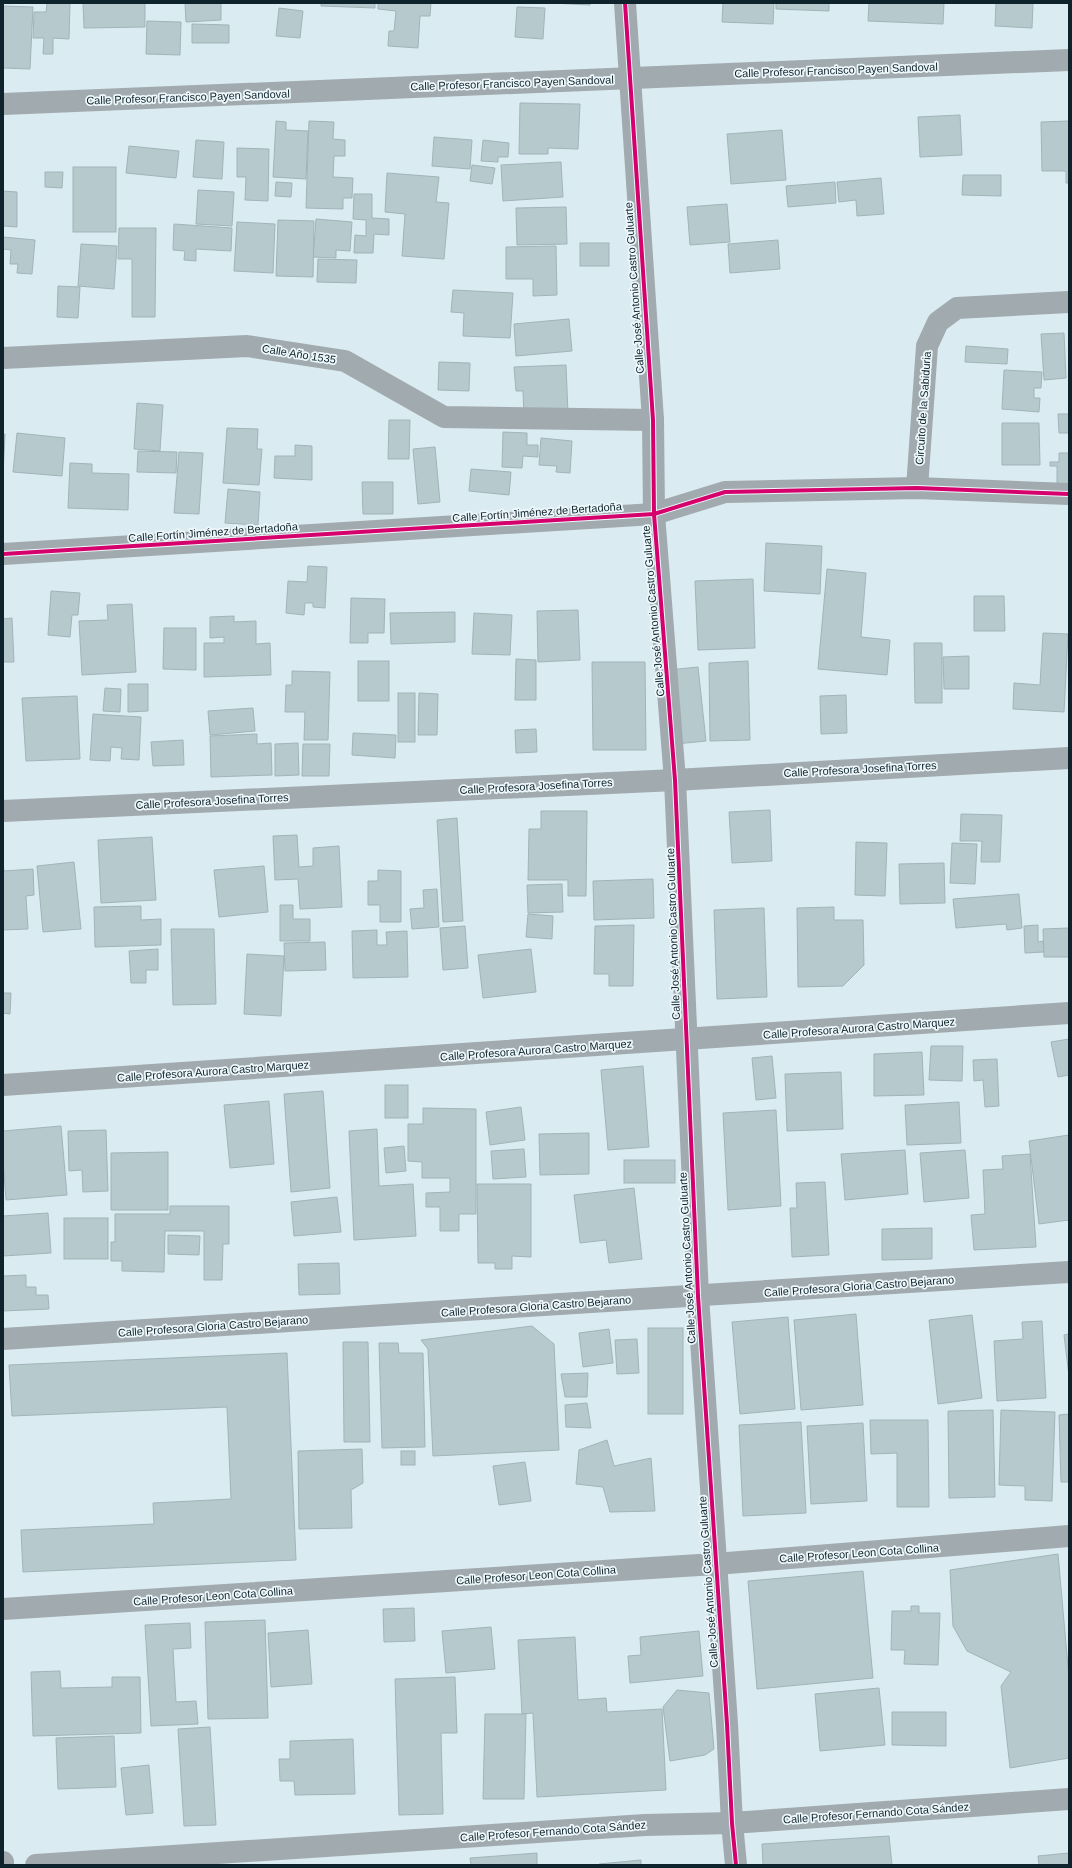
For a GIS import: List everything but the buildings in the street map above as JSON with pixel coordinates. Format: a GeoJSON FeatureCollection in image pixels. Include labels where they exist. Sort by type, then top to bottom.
{"type":"FeatureCollection","features":[{"type":"Feature","properties":{"kind":"street","name":"Calle José Antonio Castro Guluarte"},"geometry":{"type":"LineString","coordinates":[[625,3],[653,420],[654,514],[675,780],[698,1296],[736,1865]]}},
{"type":"Feature","properties":{"kind":"street","name":"Calle Profesor Francisco Payen Sandoval"},"geometry":{"type":"LineString","coordinates":[[3,104],[1069,60]]}},
{"type":"Feature","properties":{"kind":"street","name":"Circuito de la Sabiduria"},"geometry":{"type":"LineString","coordinates":[[917,488],[927,346],[938,322],[957,308],[1069,302]]}},
{"type":"Feature","properties":{"kind":"street","name":"Calle Año 1535"},"geometry":{"type":"LineString","coordinates":[[3,358],[247,346],[345,361],[444,417],[653,420]]}},
{"type":"Feature","properties":{"kind":"street","name":"Calle Fortín Jiménez de Bertadoña"},"geometry":{"type":"LineString","coordinates":[[3,554],[654,514],[725,492],[917,488],[1069,494]]}},
{"type":"Feature","properties":{"kind":"street","name":"Calle Profesora Josefina Torres"},"geometry":{"type":"LineString","coordinates":[[3,811],[675,780],[1069,758]]}},
{"type":"Feature","properties":{"kind":"street","name":"Calle Profesora Aurora Castro Marquez"},"geometry":{"type":"LineString","coordinates":[[3,1085],[1069,1013]]}},
{"type":"Feature","properties":{"kind":"street","name":"Calle Profesora Gloria Castro Bejarano"},"geometry":{"type":"LineString","coordinates":[[3,1339],[1069,1272]]}},
{"type":"Feature","properties":{"kind":"street","name":"Calle Profesor Leon Cota Collina"},"geometry":{"type":"LineString","coordinates":[[3,1609],[715,1564],[1069,1536]]}},
{"type":"Feature","properties":{"kind":"street","name":"Calle Profesor Fernando Cota Sández"},"geometry":{"type":"LineString","coordinates":[[36,1865],[645,1825],[732,1823],[1069,1799]]}},
{"type":"Feature","properties":{"kind":"cycle path"},"geometry":{"type":"LineString","coordinates":[[625,3],[653,420],[654,514],[675,780],[698,1296],[736,1865]]}},
{"type":"Feature","properties":{"kind":"cycle path"},"geometry":{"type":"LineString","coordinates":[[3,554],[654,514],[725,492],[917,488],[1069,494]]}}]}
